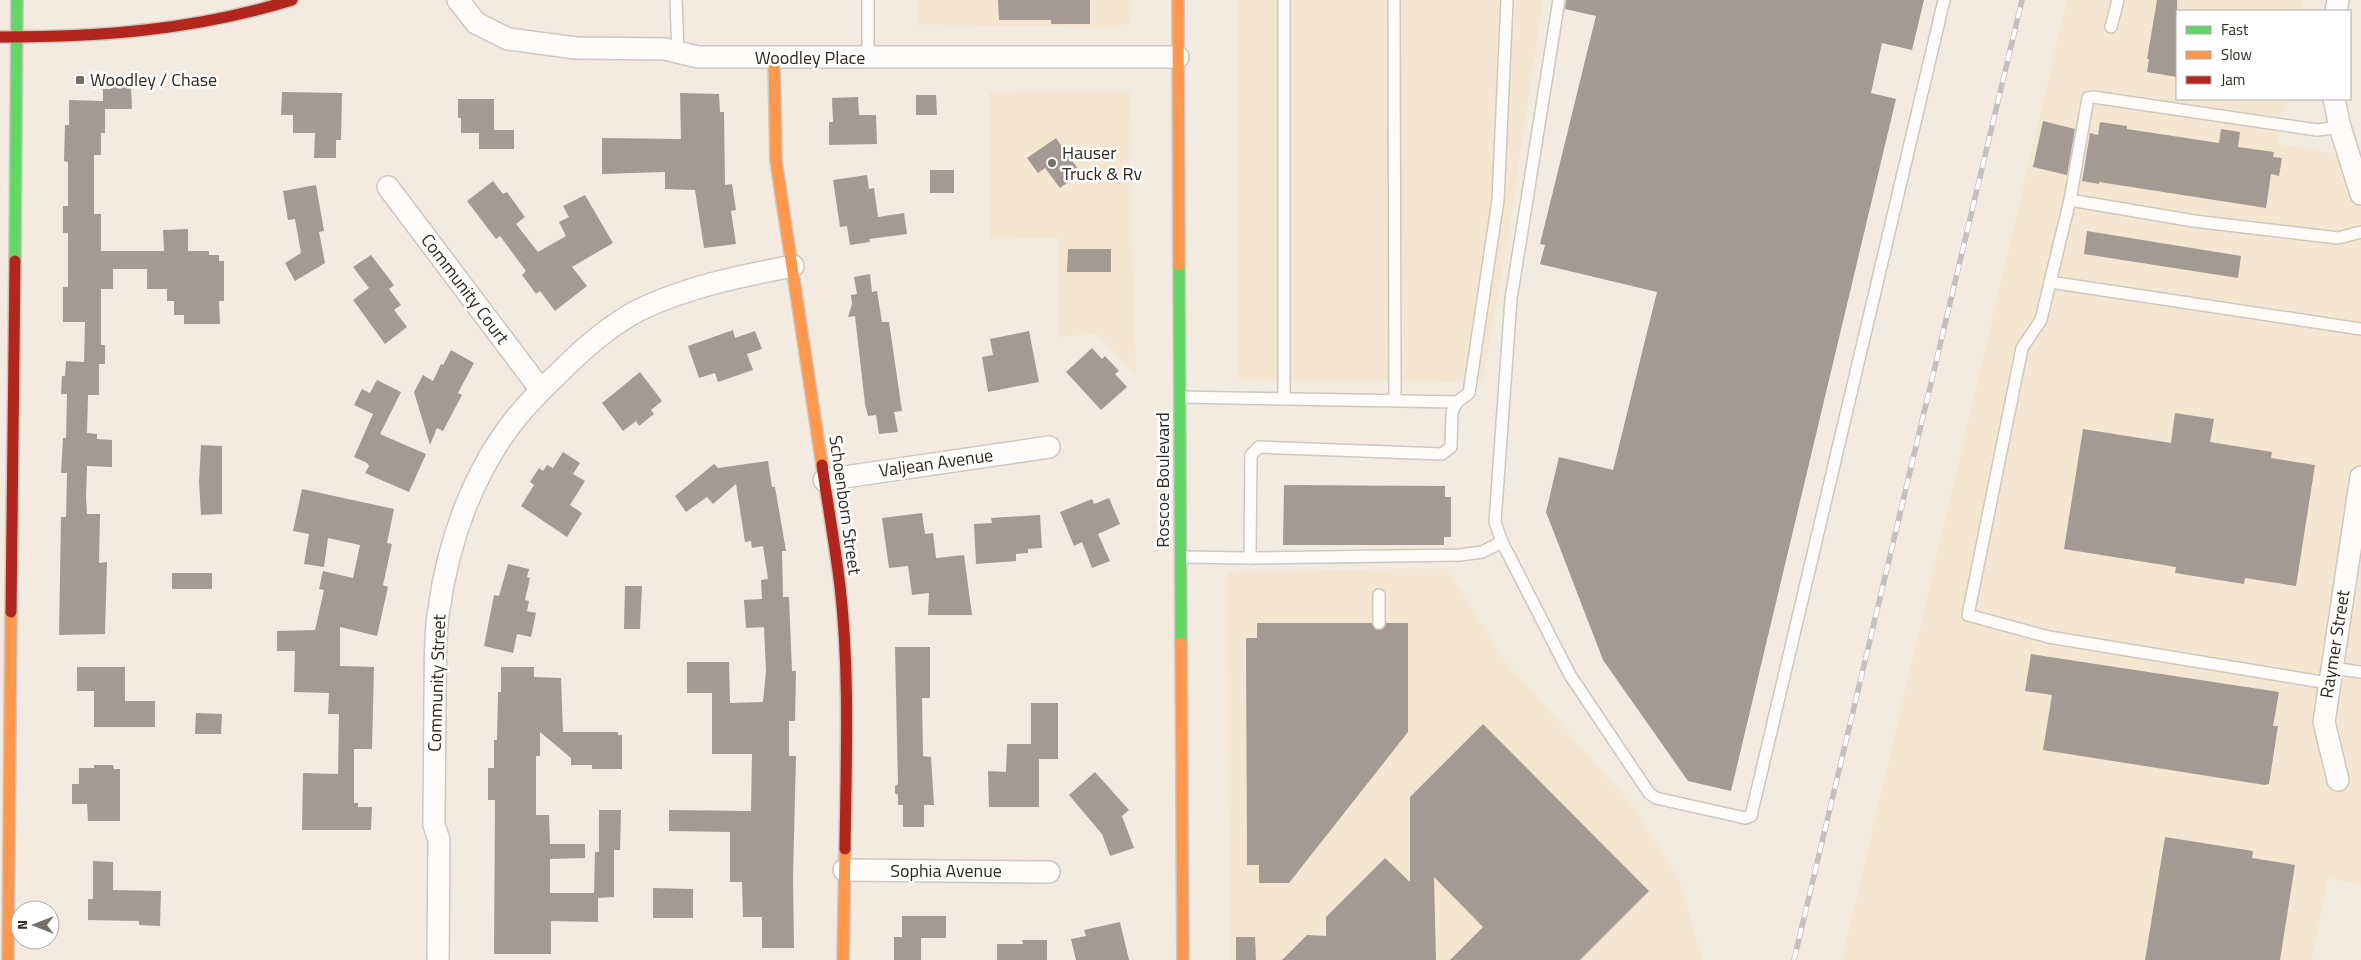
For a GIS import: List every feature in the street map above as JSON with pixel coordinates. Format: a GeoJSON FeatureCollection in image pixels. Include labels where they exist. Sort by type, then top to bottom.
{"type":"FeatureCollection","features":[{"type":"Feature","properties":{"kind":"street"},"geometry":{"type":"LineString","coordinates":[[8,960],[6,624],[17,0]]}},
{"type":"Feature","properties":{"kind":"street"},"geometry":{"type":"LineString","coordinates":[[0,37],[131,34],[181,28],[232,18],[292,0]]}},
{"type":"Feature","properties":{"kind":"street","name":"Woodley Place"},"geometry":{"type":"LineString","coordinates":[[458,0],[476,23],[508,39],[576,48],[665,49],[698,57],[1178,57]]}},
{"type":"Feature","properties":{"kind":"street","name":"Roscoe Boulevard"},"geometry":{"type":"LineString","coordinates":[[1178,0],[1184,960]]}},
{"type":"Feature","properties":{"kind":"street","name":"Schoenborn Street"},"geometry":{"type":"LineString","coordinates":[[774,58],[776,161],[824,480],[843,628],[846,678],[843,960]]}},
{"type":"Feature","properties":{"kind":"street"},"geometry":{"type":"LineString","coordinates":[[2334,100],[2340,127],[2361,194]]}},
{"type":"Feature","properties":{"kind":"street","name":"Community Court"},"geometry":{"type":"LineString","coordinates":[[388,187],[541,390]]}},
{"type":"Feature","properties":{"kind":"street","name":"Community Street"},"geometry":{"type":"LineString","coordinates":[[438,960],[438,840],[434,825],[436,632],[438,609],[454,538],[486,464],[516,418],[541,390],[577,355],[605,332],[636,312],[670,297],[702,287],[742,276],[793,266]]}},
{"type":"Feature","properties":{"kind":"street","name":"Valjean Avenue"},"geometry":{"type":"LineString","coordinates":[[824,480],[1049,447]]}},
{"type":"Feature","properties":{"kind":"street","name":"Raymer Street"},"geometry":{"type":"LineString","coordinates":[[2338,780],[2324,722],[2329,675],[2359,507],[2361,477]]}},
{"type":"Feature","properties":{"kind":"street","name":"Sophia Avenue"},"geometry":{"type":"LineString","coordinates":[[844,870],[1049,872]]}},
{"type":"Feature","properties":{"kind":"lane"},"geometry":{"type":"LineString","coordinates":[[676,0],[678,52]]}},
{"type":"Feature","properties":{"kind":"lane"},"geometry":{"type":"LineString","coordinates":[[868,0],[868,58]]}},
{"type":"Feature","properties":{"kind":"lane"},"geometry":{"type":"LineString","coordinates":[[1284,0],[1284,398]]}},
{"type":"Feature","properties":{"kind":"lane"},"geometry":{"type":"LineString","coordinates":[[1394,0],[1395,400]]}},
{"type":"Feature","properties":{"kind":"lane"},"geometry":{"type":"LineString","coordinates":[[1250,558],[1251,454],[1259,448],[1442,454],[1450,447],[1452,412],[1457,402],[1470,393],[1498,200],[1507,0]]}},
{"type":"Feature","properties":{"kind":"lane"},"geometry":{"type":"LineString","coordinates":[[1559,0],[1511,299],[1494,522],[1502,542],[1570,675],[1649,793],[1656,798],[1745,818],[1751,816],[1944,0]]}},
{"type":"Feature","properties":{"kind":"lane"},"geometry":{"type":"LineString","coordinates":[[2112,28],[2118,0]]}},
{"type":"Feature","properties":{"kind":"lane"},"geometry":{"type":"LineString","coordinates":[[2340,127],[2317,130],[2092,96],[2088,98],[2070,200],[2041,320],[2022,348],[1968,615],[2049,637],[2329,675],[2361,672]]}},
{"type":"Feature","properties":{"kind":"lane"},"geometry":{"type":"LineString","coordinates":[[2070,200],[2194,221],[2338,238],[2361,232]]}},
{"type":"Feature","properties":{"kind":"lane"},"geometry":{"type":"LineString","coordinates":[[2050,282],[2361,329]]}},
{"type":"Feature","properties":{"kind":"lane"},"geometry":{"type":"LineString","coordinates":[[1180,397],[1457,402]]}},
{"type":"Feature","properties":{"kind":"lane"},"geometry":{"type":"LineString","coordinates":[[1181,557],[1460,555],[1482,552],[1502,542]]}},
{"type":"Feature","properties":{"kind":"lane"},"geometry":{"type":"LineString","coordinates":[[1378,595],[1379,623]]}},
{"type":"Feature","properties":{"kind":"shaded area"},"geometry":{"type":"Polygon","coordinates":[[[918,0],[1132,0],[1132,12],[1129,23],[1119,27],[917,25],[918,0]]]}},
{"type":"Feature","properties":{"kind":"shaded area"},"geometry":{"type":"Polygon","coordinates":[[[1237,0],[1543,0],[1507,245],[1483,382],[1238,380],[1237,0]]]}},
{"type":"Feature","properties":{"kind":"shaded area"},"geometry":{"type":"Polygon","coordinates":[[[2067,0],[2303,0],[2301,10],[2176,10],[2176,100],[2286,100],[2278,144],[2361,158],[2361,885],[2328,878],[2312,960],[1842,960],[2067,0]]]}},
{"type":"Feature","properties":{"kind":"shaded area"},"geometry":{"type":"Polygon","coordinates":[[[1131,91],[1132,238],[1136,375],[1096,334],[1058,337],[1059,238],[990,239],[989,92],[1131,91]]]}},
{"type":"Feature","properties":{"kind":"shaded area"},"geometry":{"type":"Polygon","coordinates":[[[1446,568],[1506,662],[1634,807],[1679,879],[1703,960],[1230,960],[1227,572],[1446,568]]]}},
{"type":"Feature","properties":{"kind":"building"},"geometry":{"type":"Polygon","coordinates":[[[998,0],[1090,0],[1090,24],[1051,24],[1051,20],[999,20],[998,0]]]}},
{"type":"Feature","properties":{"kind":"building"},"geometry":{"type":"Polygon","coordinates":[[[1566,0],[1924,0],[1912,50],[1882,43],[1871,93],[1896,99],[1731,791],[1688,781],[1603,660],[1546,512],[1559,457],[1613,470],[1657,292],[1540,264],[1545,245],[1540,244],[1596,16],[1565,9],[1566,0]]]}},
{"type":"Feature","properties":{"kind":"building"},"geometry":{"type":"Polygon","coordinates":[[[2157,0],[2177,0],[2176,77],[2147,72],[2149,59],[2147,59],[2157,0]]]}},
{"type":"Feature","properties":{"kind":"building"},"geometry":{"type":"Polygon","coordinates":[[[111,86],[131,86],[132,109],[105,109],[105,133],[101,133],[101,155],[94,155],[94,214],[101,214],[101,251],[164,251],[163,230],[188,229],[188,251],[209,251],[209,255],[219,255],[219,261],[224,261],[224,301],[219,301],[220,324],[184,324],[184,315],[174,315],[174,301],[167,301],[167,289],[147,289],[147,269],[113,269],[113,289],[101,289],[101,345],[105,345],[105,364],[99,364],[99,395],[88,395],[87,433],[97,434],[97,439],[112,440],[112,467],[87,466],[86,498],[87,514],[100,514],[99,563],[107,562],[105,634],[59,635],[61,517],[66,517],[67,473],[61,473],[63,438],[66,438],[67,394],[61,394],[62,376],[65,376],[66,361],[84,362],[85,322],[63,322],[63,287],[68,287],[68,233],[63,233],[63,206],[68,206],[68,162],[64,161],[65,125],[69,125],[69,100],[103,101],[103,89],[111,89],[111,86]]]}},
{"type":"Feature","properties":{"kind":"building"},"geometry":{"type":"Polygon","coordinates":[[[282,92],[342,93],[341,140],[336,140],[336,158],[314,158],[315,133],[293,133],[293,115],[281,115],[282,92]]]}},
{"type":"Feature","properties":{"kind":"building"},"geometry":{"type":"Polygon","coordinates":[[[680,93],[719,94],[720,112],[724,112],[725,185],[732,184],[736,210],[731,211],[736,244],[704,248],[695,190],[665,189],[665,172],[602,174],[602,138],[681,139],[680,93]]]}},
{"type":"Feature","properties":{"kind":"building"},"geometry":{"type":"Polygon","coordinates":[[[916,95],[936,95],[937,115],[916,115],[916,95]]]}},
{"type":"Feature","properties":{"kind":"building"},"geometry":{"type":"Polygon","coordinates":[[[858,97],[859,115],[876,115],[877,144],[829,145],[829,122],[833,122],[832,98],[858,97]]]}},
{"type":"Feature","properties":{"kind":"building"},"geometry":{"type":"Polygon","coordinates":[[[458,99],[494,99],[494,130],[514,130],[514,149],[479,149],[479,133],[461,133],[461,118],[458,118],[458,99]]]}},
{"type":"Feature","properties":{"kind":"building"},"geometry":{"type":"Polygon","coordinates":[[[2043,121],[2075,129],[2067,175],[2033,167],[2043,121]]]}},
{"type":"Feature","properties":{"kind":"building"},"geometry":{"type":"Polygon","coordinates":[[[2100,122],[2127,126],[2127,129],[2219,143],[2221,129],[2240,132],[2238,147],[2274,152],[2273,157],[2282,158],[2279,176],[2271,174],[2266,208],[2082,181],[2090,133],[2098,135],[2100,122]]]}},
{"type":"Feature","properties":{"kind":"building","name":"Hauser Truck & Rv"},"geometry":{"type":"Polygon","coordinates":[[[1056,138],[1081,173],[1060,188],[1045,168],[1038,173],[1027,158],[1056,138]]]}},
{"type":"Feature","properties":{"kind":"building"},"geometry":{"type":"Polygon","coordinates":[[[930,170],[954,170],[954,193],[930,193],[930,170]]]}},
{"type":"Feature","properties":{"kind":"building"},"geometry":{"type":"Polygon","coordinates":[[[867,175],[869,189],[874,188],[878,217],[904,213],[907,234],[869,239],[870,242],[850,245],[847,226],[840,227],[833,180],[867,175]]]}},
{"type":"Feature","properties":{"kind":"building"},"geometry":{"type":"Polygon","coordinates":[[[493,181],[503,194],[507,192],[525,217],[516,224],[538,252],[566,236],[559,222],[569,217],[563,206],[585,195],[613,243],[572,267],[587,286],[555,311],[540,291],[536,294],[522,275],[526,271],[500,236],[496,239],[467,201],[493,181]]]}},
{"type":"Feature","properties":{"kind":"building"},"geometry":{"type":"Polygon","coordinates":[[[316,185],[324,231],[319,232],[325,263],[295,281],[285,263],[301,253],[295,219],[288,220],[283,191],[316,185]]]}},
{"type":"Feature","properties":{"kind":"building"},"geometry":{"type":"Polygon","coordinates":[[[2087,231],[2241,256],[2238,278],[2084,254],[2087,231]]]}},
{"type":"Feature","properties":{"kind":"building"},"geometry":{"type":"Polygon","coordinates":[[[1068,249],[1111,249],[1111,272],[1067,272],[1068,249]]]}},
{"type":"Feature","properties":{"kind":"building"},"geometry":{"type":"Polygon","coordinates":[[[371,255],[394,285],[389,289],[401,305],[394,310],[407,327],[385,344],[353,300],[369,288],[353,267],[371,255]]]}},
{"type":"Feature","properties":{"kind":"building"},"geometry":{"type":"Polygon","coordinates":[[[870,274],[872,292],[877,291],[882,322],[889,322],[902,411],[894,412],[898,432],[879,434],[876,415],[868,416],[855,316],[848,317],[852,304],[851,295],[857,294],[854,277],[870,274]]]}},
{"type":"Feature","properties":{"kind":"building"},"geometry":{"type":"Polygon","coordinates":[[[733,330],[735,338],[755,331],[762,349],[747,354],[753,370],[718,382],[715,373],[699,378],[688,346],[733,330]]]}},
{"type":"Feature","properties":{"kind":"building"},"geometry":{"type":"Polygon","coordinates":[[[1029,331],[1039,382],[988,392],[982,357],[993,355],[990,339],[1029,331]]]}},
{"type":"Feature","properties":{"kind":"building"},"geometry":{"type":"Polygon","coordinates":[[[1092,348],[1102,359],[1105,356],[1119,371],[1115,374],[1127,387],[1101,410],[1066,372],[1092,348]]]}},
{"type":"Feature","properties":{"kind":"building"},"geometry":{"type":"Polygon","coordinates":[[[451,350],[474,363],[458,393],[462,395],[443,431],[437,428],[430,445],[414,392],[423,375],[433,381],[441,364],[443,365],[451,350]]]}},
{"type":"Feature","properties":{"kind":"building"},"geometry":{"type":"Polygon","coordinates":[[[640,372],[662,401],[651,410],[654,414],[639,426],[636,421],[623,431],[602,403],[640,372]]]}},
{"type":"Feature","properties":{"kind":"building"},"geometry":{"type":"Polygon","coordinates":[[[377,380],[401,392],[380,434],[426,454],[409,492],[365,473],[369,466],[367,463],[354,457],[373,414],[354,405],[362,389],[370,393],[377,380]]]}},
{"type":"Feature","properties":{"kind":"building"},"geometry":{"type":"Polygon","coordinates":[[[2175,413],[2214,419],[2210,442],[2272,452],[2271,458],[2315,465],[2296,586],[2245,578],[2244,584],[2175,573],[2176,567],[2064,549],[2083,429],[2171,443],[2175,413]]]}},
{"type":"Feature","properties":{"kind":"building"},"geometry":{"type":"Polygon","coordinates":[[[201,445],[222,446],[222,514],[201,515],[199,482],[201,445]]]}},
{"type":"Feature","properties":{"kind":"building"},"geometry":{"type":"Polygon","coordinates":[[[563,452],[580,463],[573,474],[585,481],[570,505],[582,513],[567,537],[521,506],[534,485],[530,482],[539,468],[543,471],[547,465],[553,468],[563,452]]]}},
{"type":"Feature","properties":{"kind":"building"},"geometry":{"type":"Polygon","coordinates":[[[768,461],[772,487],[775,487],[786,551],[782,551],[783,597],[789,597],[792,671],[796,671],[795,721],[789,721],[789,756],[796,756],[793,877],[794,948],[762,948],[762,917],[743,917],[742,882],[730,882],[730,832],[669,831],[669,810],[751,811],[752,754],[712,754],[712,693],[687,693],[687,662],[729,662],[730,703],[763,702],[766,671],[764,627],[746,628],[744,600],[762,599],[761,580],[768,579],[763,546],[752,548],[751,541],[745,542],[736,484],[713,504],[707,497],[686,512],[675,496],[714,464],[718,468],[768,461]]]}},
{"type":"Feature","properties":{"kind":"building"},"geometry":{"type":"Polygon","coordinates":[[[1284,485],[1445,486],[1445,497],[1451,497],[1451,537],[1444,537],[1444,545],[1283,545],[1284,485]]]}},
{"type":"Feature","properties":{"kind":"building"},"geometry":{"type":"Polygon","coordinates":[[[302,489],[394,509],[387,543],[392,544],[383,585],[388,587],[377,636],[340,627],[340,666],[374,667],[372,749],[354,749],[354,803],[358,803],[358,807],[372,807],[371,830],[302,830],[303,773],[338,774],[339,714],[328,714],[329,693],[294,692],[295,651],[277,651],[277,631],[315,630],[324,590],[319,589],[323,571],[353,578],[360,545],[328,538],[324,567],[304,564],[309,534],[293,531],[302,489]]]}},
{"type":"Feature","properties":{"kind":"building"},"geometry":{"type":"Polygon","coordinates":[[[1109,498],[1120,524],[1098,534],[1110,561],[1092,568],[1082,542],[1074,546],[1060,512],[1092,499],[1094,504],[1109,498]]]}},
{"type":"Feature","properties":{"kind":"building"},"geometry":{"type":"Polygon","coordinates":[[[922,513],[925,534],[933,533],[936,558],[964,555],[972,615],[928,615],[929,593],[912,595],[908,566],[889,568],[882,518],[922,513]]]}},
{"type":"Feature","properties":{"kind":"building"},"geometry":{"type":"Polygon","coordinates":[[[1040,515],[1042,548],[1028,549],[1028,553],[1016,554],[1016,561],[976,564],[974,524],[992,523],[991,518],[1040,515]]]}},
{"type":"Feature","properties":{"kind":"building"},"geometry":{"type":"Polygon","coordinates":[[[508,564],[529,569],[527,577],[530,578],[525,600],[529,601],[527,611],[536,613],[531,637],[517,634],[513,653],[484,646],[494,595],[499,596],[508,564]]]}},
{"type":"Feature","properties":{"kind":"building"},"geometry":{"type":"Polygon","coordinates":[[[172,573],[212,573],[212,589],[172,589],[172,573]]]}},
{"type":"Feature","properties":{"kind":"building"},"geometry":{"type":"Polygon","coordinates":[[[625,586],[642,586],[640,629],[624,629],[625,586]]]}},
{"type":"Feature","properties":{"kind":"building"},"geometry":{"type":"Polygon","coordinates":[[[1257,623],[1372,623],[1375,629],[1379,630],[1385,627],[1386,623],[1408,623],[1408,732],[1289,883],[1259,883],[1259,865],[1247,865],[1246,638],[1257,638],[1257,623]]]}},
{"type":"Feature","properties":{"kind":"building"},"geometry":{"type":"Polygon","coordinates":[[[895,647],[930,647],[930,698],[922,698],[923,756],[931,757],[934,805],[924,805],[924,827],[903,827],[903,805],[898,805],[898,795],[895,793],[895,786],[898,784],[895,647]]]}},
{"type":"Feature","properties":{"kind":"building"},"geometry":{"type":"Polygon","coordinates":[[[2031,654],[2279,692],[2273,726],[2278,726],[2269,784],[2265,785],[2043,750],[2052,695],[2025,691],[2031,654]]]}},
{"type":"Feature","properties":{"kind":"building"},"geometry":{"type":"Polygon","coordinates":[[[77,667],[125,667],[125,701],[155,701],[155,727],[94,727],[94,691],[77,691],[77,667]]]}},
{"type":"Feature","properties":{"kind":"building"},"geometry":{"type":"Polygon","coordinates":[[[501,667],[534,667],[534,677],[561,678],[563,732],[618,732],[618,735],[622,735],[622,769],[592,769],[592,765],[571,765],[571,758],[540,732],[540,756],[536,756],[536,815],[549,815],[550,844],[585,844],[585,858],[550,859],[550,893],[594,893],[595,852],[599,852],[599,810],[621,810],[620,850],[614,850],[614,897],[598,898],[598,922],[551,921],[551,954],[494,954],[495,800],[488,800],[488,768],[494,768],[494,740],[497,740],[498,692],[501,692],[501,667]]]}},
{"type":"Feature","properties":{"kind":"building"},"geometry":{"type":"Polygon","coordinates":[[[1031,703],[1058,703],[1058,759],[1039,759],[1039,807],[989,807],[988,771],[1006,772],[1007,744],[1031,744],[1031,703]]]}},
{"type":"Feature","properties":{"kind":"building"},"geometry":{"type":"Polygon","coordinates":[[[196,713],[222,714],[221,734],[195,734],[196,713]]]}},
{"type":"Feature","properties":{"kind":"building"},"geometry":{"type":"Polygon","coordinates":[[[1483,724],[1649,891],[1580,960],[1450,960],[1483,927],[1434,877],[1436,960],[1282,960],[1307,935],[1326,936],[1326,917],[1385,858],[1410,882],[1410,797],[1483,724]]]}},
{"type":"Feature","properties":{"kind":"building"},"geometry":{"type":"Polygon","coordinates":[[[94,765],[113,765],[114,769],[120,769],[120,821],[88,821],[87,804],[72,804],[72,784],[79,784],[79,768],[94,768],[94,765]]]}},
{"type":"Feature","properties":{"kind":"building"},"geometry":{"type":"Polygon","coordinates":[[[1095,772],[1129,810],[1122,816],[1134,848],[1110,856],[1102,834],[1069,795],[1095,772]]]}},
{"type":"Feature","properties":{"kind":"building"},"geometry":{"type":"Polygon","coordinates":[[[2165,837],[2253,851],[2252,858],[2295,865],[2280,960],[2145,960],[2165,837]]]}},
{"type":"Feature","properties":{"kind":"building"},"geometry":{"type":"Polygon","coordinates":[[[93,861],[113,862],[113,890],[161,891],[160,926],[139,925],[139,921],[88,920],[88,899],[93,899],[93,861]]]}},
{"type":"Feature","properties":{"kind":"building"},"geometry":{"type":"Polygon","coordinates":[[[653,888],[693,889],[693,918],[653,918],[653,888]]]}},
{"type":"Feature","properties":{"kind":"building"},"geometry":{"type":"Polygon","coordinates":[[[902,916],[946,916],[946,938],[921,938],[921,960],[894,960],[894,937],[902,937],[902,916]]]}},
{"type":"Feature","properties":{"kind":"building"},"geometry":{"type":"Polygon","coordinates":[[[1120,922],[1129,960],[1076,960],[1071,939],[1086,936],[1084,930],[1120,922]]]}},
{"type":"Feature","properties":{"kind":"building"},"geometry":{"type":"Polygon","coordinates":[[[1236,937],[1255,937],[1256,960],[1236,960],[1236,937]]]}},
{"type":"Feature","properties":{"kind":"building"},"geometry":{"type":"Polygon","coordinates":[[[1022,940],[1047,940],[1047,960],[997,960],[997,944],[1023,944],[1022,940]]]}},
{"type":"Feature","properties":{"kind":"railway"},"geometry":{"type":"LineString","coordinates":[[1794,960],[2022,0]]}},
{"type":"Feature","properties":{"kind":"traffic: fast"},"geometry":{"type":"LineString","coordinates":[[15,261],[17,0]]}},
{"type":"Feature","properties":{"kind":"traffic: fast"},"geometry":{"type":"LineString","coordinates":[[1179,265],[1181,643]]}},
{"type":"Feature","properties":{"kind":"traffic: slow"},"geometry":{"type":"LineString","coordinates":[[1178,0],[1179,265]]}},
{"type":"Feature","properties":{"kind":"traffic: slow"},"geometry":{"type":"LineString","coordinates":[[774,58],[776,161],[822,465]]}},
{"type":"Feature","properties":{"kind":"traffic: slow"},"geometry":{"type":"LineString","coordinates":[[8,960],[11,612]]}},
{"type":"Feature","properties":{"kind":"traffic: slow"},"geometry":{"type":"LineString","coordinates":[[1181,643],[1183,960]]}},
{"type":"Feature","properties":{"kind":"traffic: slow"},"geometry":{"type":"LineString","coordinates":[[843,960],[845,849]]}},
{"type":"Feature","properties":{"kind":"traffic: jam"},"geometry":{"type":"LineString","coordinates":[[0,37],[38,37],[148,30],[220,18],[292,0]]}},
{"type":"Feature","properties":{"kind":"traffic: jam"},"geometry":{"type":"LineString","coordinates":[[11,612],[15,261]]}},
{"type":"Feature","properties":{"kind":"traffic: jam"},"geometry":{"type":"LineString","coordinates":[[822,465],[840,586],[845,652],[847,718],[845,849]]}},
{"type":"Feature","properties":{"kind":"place","name":"Woodley / Chase"},"geometry":{"type":"Point","coordinates":[80,80]}},
{"type":"Feature","properties":{"kind":"place","name":"Hauser Truck & Rv"},"geometry":{"type":"Point","coordinates":[1052,163]}}]}
